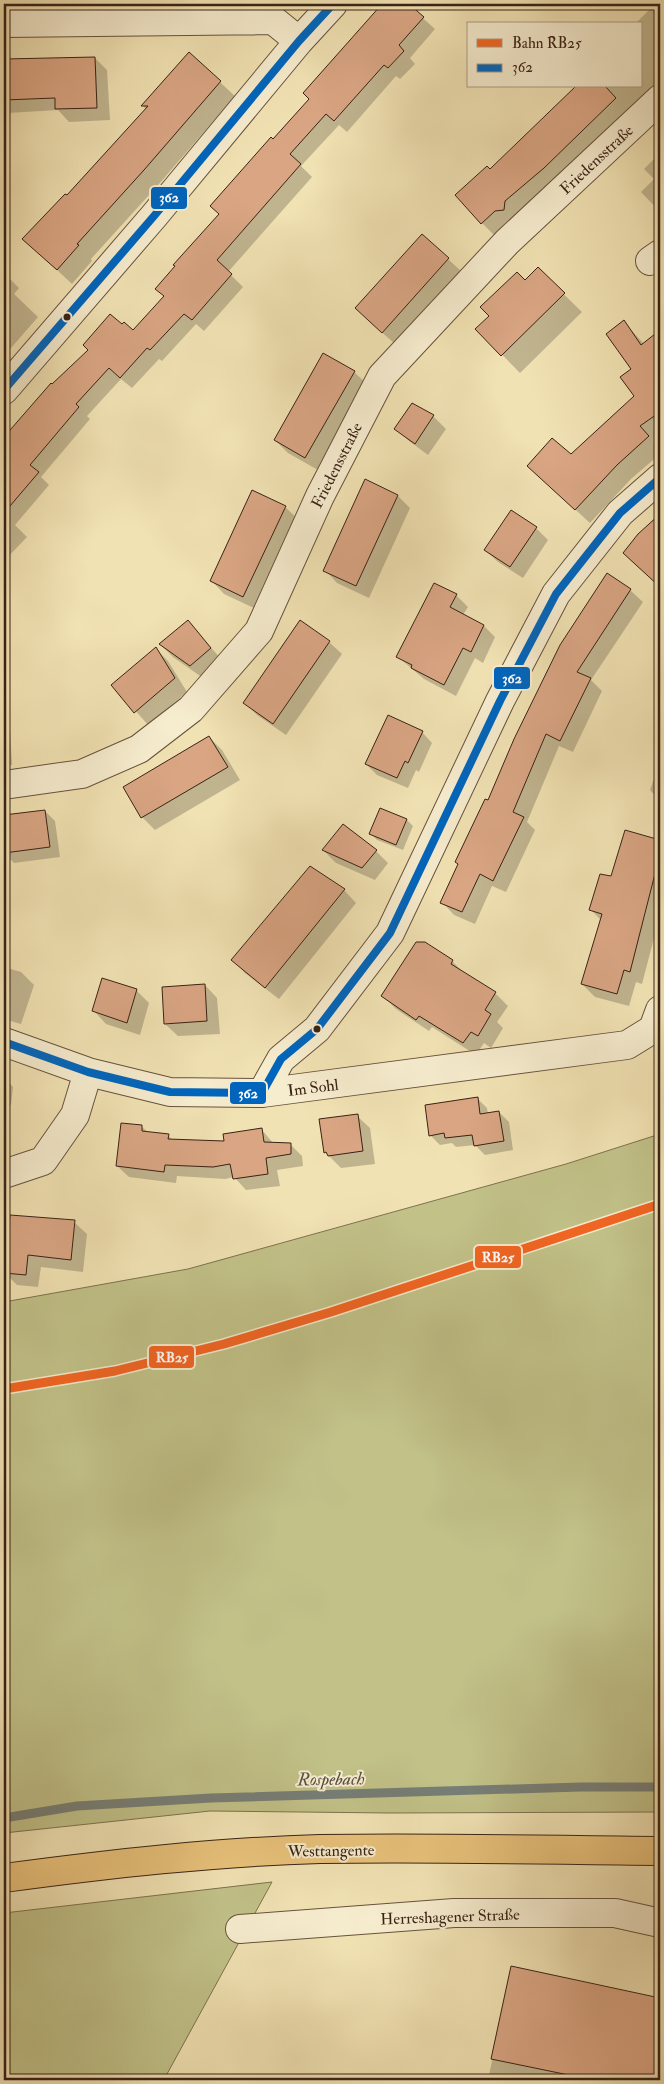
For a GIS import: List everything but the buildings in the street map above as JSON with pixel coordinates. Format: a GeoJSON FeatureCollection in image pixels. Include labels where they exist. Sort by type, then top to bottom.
{"type":"FeatureCollection","features":[{"type":"Feature","properties":{"kind":"main road","name":"Westtangente"},"geometry":{"type":"LineString","coordinates":[[4,1878],[120,1862],[320,1849],[660,1851]]}},
{"type":"Feature","properties":{"kind":"street"},"geometry":{"type":"LineString","coordinates":[[4,390],[154,216],[299,41],[333,4]]}},
{"type":"Feature","properties":{"kind":"street"},"geometry":{"type":"LineString","coordinates":[[4,23],[273,20],[299,41]]}},
{"type":"Feature","properties":{"kind":"street","name":"Friedensstraße"},"geometry":{"type":"LineString","coordinates":[[4,785],[82,774],[140,749],[191,709],[259,631],[320,496],[382,376],[507,242],[660,99]]}},
{"type":"Feature","properties":{"kind":"street"},"geometry":{"type":"LineString","coordinates":[[262,1093],[281,1059],[317,1029],[390,933],[500,701],[556,594],[620,513],[660,478]]}},
{"type":"Feature","properties":{"kind":"street","name":"Im Sohl"},"geometry":{"type":"LineString","coordinates":[[4,1042],[88,1072],[170,1092],[262,1093],[626,1045],[653,1029],[660,1010]]}},
{"type":"Feature","properties":{"kind":"street"},"geometry":{"type":"LineString","coordinates":[[4,1174],[43,1161],[75,1115],[88,1072]]}},
{"type":"Feature","properties":{"kind":"street","name":"Herreshagener Straße"},"geometry":{"type":"LineString","coordinates":[[240,1929],[454,1913],[615,1913],[660,1923]]}},
{"type":"Feature","properties":{"kind":"green space"},"geometry":{"type":"Polygon","coordinates":[[[660,1134],[660,1812],[389,1813],[210,1811],[4,1833],[4,1302],[188,1269],[566,1164],[660,1134]]]}},
{"type":"Feature","properties":{"kind":"green space"},"geometry":{"type":"Polygon","coordinates":[[[272,1882],[167,2074],[166,2080],[4,2080],[4,1913],[272,1882]]]}},
{"type":"Feature","properties":{"kind":"waterway","name":"Rospebach"},"geometry":{"type":"LineString","coordinates":[[4,1818],[77,1806],[211,1798],[581,1787],[660,1787]]}},
{"type":"Feature","properties":{"kind":"rail line","name":"RB25"},"geometry":{"type":"LineString","coordinates":[[4,1389],[115,1371],[224,1344],[331,1312],[660,1204]]}},
{"type":"Feature","properties":{"kind":"transit line","name":"362"},"geometry":{"type":"LineString","coordinates":[[4,390],[154,216],[299,41],[333,4]]}},
{"type":"Feature","properties":{"kind":"transit line","name":"362"},"geometry":{"type":"LineString","coordinates":[[4,1042],[88,1072],[170,1092],[262,1093],[281,1059],[317,1029],[390,933],[500,701],[556,594],[620,513],[660,478]]}}]}
